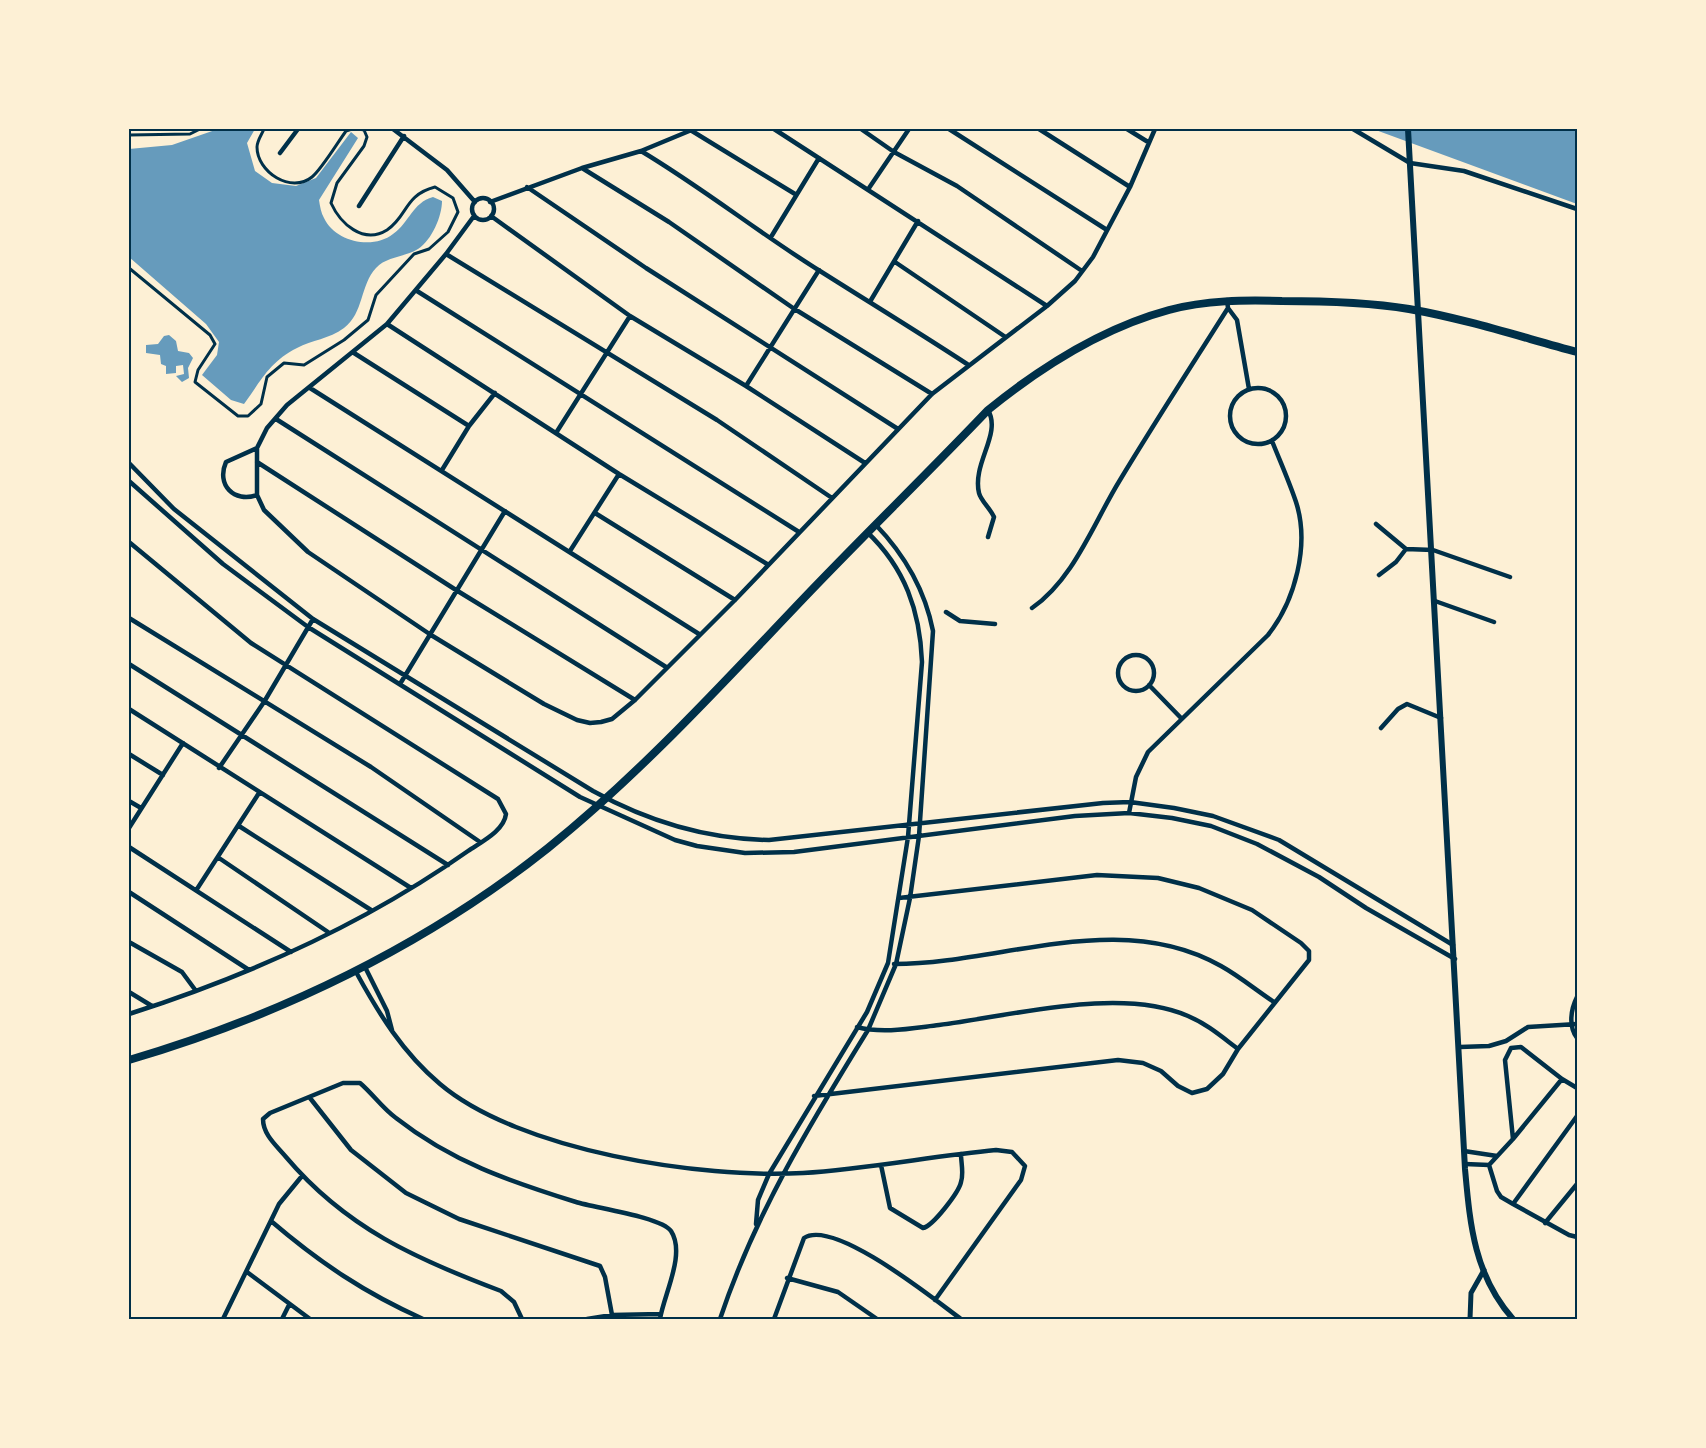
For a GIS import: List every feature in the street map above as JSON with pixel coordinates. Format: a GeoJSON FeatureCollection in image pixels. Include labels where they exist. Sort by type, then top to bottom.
{"type":"FeatureCollection","features":[{"type":"Feature","properties":{"kind":"highway"},"geometry":{"type":"LineString","coordinates":[[129,1060],[184,1044],[356,972],[511,875],[607,798],[988,410],[1044,368],[1104,335],[1170,309],[1227,304],[1372,304],[1468,322],[1577,351]]}},
{"type":"Feature","properties":{"kind":"main road"},"geometry":{"type":"LineString","coordinates":[[1408,129],[1420,312],[1465,1164],[1474,1245],[1496,1296],[1513,1319]]}},
{"type":"Feature","properties":{"kind":"street"},"geometry":{"type":"LineString","coordinates":[[129,135],[190,134],[200,129]]}},
{"type":"Feature","properties":{"kind":"street"},"geometry":{"type":"LineString","coordinates":[[264,129],[257,145],[260,160],[275,178],[293,183],[312,177],[346,131],[352,129]]}},
{"type":"Feature","properties":{"kind":"street"},"geometry":{"type":"LineString","coordinates":[[280,153],[298,129]]}},
{"type":"Feature","properties":{"kind":"street"},"geometry":{"type":"LineString","coordinates":[[129,268],[210,335],[215,344],[198,370],[195,382],[238,416],[248,416],[261,404],[267,377],[284,363],[304,365],[344,340],[368,320],[376,295],[414,254],[429,249],[448,232],[458,212],[453,198],[435,188],[419,191],[387,230],[370,234],[353,231],[338,219],[331,203],[337,183],[364,146],[367,137],[364,130],[359,129]]}},
{"type":"Feature","properties":{"kind":"street"},"geometry":{"type":"LineString","coordinates":[[393,129],[447,170],[475,202]]}},
{"type":"Feature","properties":{"kind":"street"},"geometry":{"type":"LineString","coordinates":[[774,129],[869,188],[1047,306]]}},
{"type":"Feature","properties":{"kind":"street"},"geometry":{"type":"LineString","coordinates":[[861,129],[894,152],[957,186],[1082,271]]}},
{"type":"Feature","properties":{"kind":"street"},"geometry":{"type":"LineString","coordinates":[[869,188],[909,129]]}},
{"type":"Feature","properties":{"kind":"street"},"geometry":{"type":"LineString","coordinates":[[949,129],[1107,230]]}},
{"type":"Feature","properties":{"kind":"street"},"geometry":{"type":"LineString","coordinates":[[1039,129],[1130,187]]}},
{"type":"Feature","properties":{"kind":"street"},"geometry":{"type":"LineString","coordinates":[[1126,129],[1148,142]]}},
{"type":"Feature","properties":{"kind":"street"},"geometry":{"type":"LineString","coordinates":[[474,216],[417,291],[387,324],[287,405],[267,428],[257,448],[257,495],[269,516],[308,552],[431,635],[544,704],[577,720],[590,723],[612,719],[635,700],[735,600],[932,394],[967,364],[1047,306],[1082,271],[1093,257],[1130,187],[1155,129]]}},
{"type":"Feature","properties":{"kind":"street"},"geometry":{"type":"LineString","coordinates":[[1353,129],[1410,163],[1464,171],[1577,209]]}},
{"type":"Feature","properties":{"kind":"street"},"geometry":{"type":"LineString","coordinates":[[490,202],[494,209],[491,216],[480,220],[474,216],[472,210],[475,202],[481,199],[490,202],[582,168],[641,151],[693,130],[795,194]]}},
{"type":"Feature","properties":{"kind":"street"},"geometry":{"type":"LineString","coordinates":[[359,206],[404,136]]}},
{"type":"Feature","properties":{"kind":"street"},"geometry":{"type":"LineString","coordinates":[[641,151],[698,186],[819,270],[871,300],[967,364]]}},
{"type":"Feature","properties":{"kind":"street"},"geometry":{"type":"LineString","coordinates":[[771,237],[795,194],[819,158]]}},
{"type":"Feature","properties":{"kind":"street"},"geometry":{"type":"LineString","coordinates":[[582,168],[669,222],[793,308],[932,394]]}},
{"type":"Feature","properties":{"kind":"street"},"geometry":{"type":"LineString","coordinates":[[527,187],[646,268],[898,429]]}},
{"type":"Feature","properties":{"kind":"street"},"geometry":{"type":"LineString","coordinates":[[491,216],[630,316],[746,386],[865,464]]}},
{"type":"Feature","properties":{"kind":"street"},"geometry":{"type":"LineString","coordinates":[[871,300],[918,221]]}},
{"type":"Feature","properties":{"kind":"street"},"geometry":{"type":"LineString","coordinates":[[446,255],[717,420],[832,498]]}},
{"type":"Feature","properties":{"kind":"street"},"geometry":{"type":"LineString","coordinates":[[895,262],[1004,336]]}},
{"type":"Feature","properties":{"kind":"street"},"geometry":{"type":"LineString","coordinates":[[746,386],[819,270]]}},
{"type":"Feature","properties":{"kind":"street"},"geometry":{"type":"LineString","coordinates":[[417,291],[800,532]]}},
{"type":"Feature","properties":{"kind":"street"},"geometry":{"type":"LineString","coordinates":[[1032,608],[1049,595],[1072,562],[1227,304],[1238,324],[1249,389]]}},
{"type":"Feature","properties":{"kind":"street"},"geometry":{"type":"LineString","coordinates":[[556,433],[630,316]]}},
{"type":"Feature","properties":{"kind":"street"},"geometry":{"type":"LineString","coordinates":[[387,324],[619,474],[767,564]]}},
{"type":"Feature","properties":{"kind":"street"},"geometry":{"type":"LineString","coordinates":[[354,353],[469,426]]}},
{"type":"Feature","properties":{"kind":"street"},"geometry":{"type":"LineString","coordinates":[[310,388],[699,634]]}},
{"type":"Feature","properties":{"kind":"street"},"geometry":{"type":"LineString","coordinates":[[1265,388],[1280,397],[1285,404],[1287,420],[1284,429],[1272,441],[1256,444],[1247,442],[1240,438],[1231,423],[1231,407],[1235,399],[1249,389],[1265,388]]}},
{"type":"Feature","properties":{"kind":"street"},"geometry":{"type":"LineString","coordinates":[[442,470],[469,426],[495,393]]}},
{"type":"Feature","properties":{"kind":"street"},"geometry":{"type":"LineString","coordinates":[[988,410],[993,428],[983,453],[978,483],[979,495],[994,517],[988,537]]}},
{"type":"Feature","properties":{"kind":"street"},"geometry":{"type":"LineString","coordinates":[[276,420],[666,667]]}},
{"type":"Feature","properties":{"kind":"street"},"geometry":{"type":"LineString","coordinates":[[1129,813],[1141,762],[1155,743],[1268,635],[1280,620],[1289,601],[1299,559],[1300,519],[1297,503],[1272,441]]}},
{"type":"Feature","properties":{"kind":"street"},"geometry":{"type":"LineString","coordinates":[[257,448],[226,462],[222,476],[225,488],[236,496],[247,499],[257,495]]}},
{"type":"Feature","properties":{"kind":"street"},"geometry":{"type":"LineString","coordinates":[[257,462],[456,590],[635,700]]}},
{"type":"Feature","properties":{"kind":"street"},"geometry":{"type":"LineString","coordinates":[[129,463],[174,509],[313,619],[607,798],[677,826],[721,837],[746,840],[794,839],[1070,806],[1130,802],[1174,808],[1214,816],[1279,840],[1454,945]]}},
{"type":"Feature","properties":{"kind":"street"},"geometry":{"type":"LineString","coordinates":[[570,551],[619,474]]}},
{"type":"Feature","properties":{"kind":"street"},"geometry":{"type":"LineString","coordinates":[[129,481],[223,564],[308,627],[597,806],[675,840],[697,846],[745,853],[794,852],[1075,816],[1129,813],[1172,818],[1239,835],[1319,877],[1390,922],[1455,959]]}},
{"type":"Feature","properties":{"kind":"street"},"geometry":{"type":"LineString","coordinates":[[400,684],[505,511]]}},
{"type":"Feature","properties":{"kind":"street"},"geometry":{"type":"LineString","coordinates":[[595,513],[735,600]]}},
{"type":"Feature","properties":{"kind":"street"},"geometry":{"type":"LineString","coordinates":[[720,1319],[756,1224],[769,1203],[782,1173],[826,1095],[868,1030],[896,964],[910,898],[919,836],[933,631],[927,606],[907,564],[875,524]]}},
{"type":"Feature","properties":{"kind":"street"},"geometry":{"type":"LineString","coordinates":[[1376,525],[1406,549],[1433,550],[1510,577]]}},
{"type":"Feature","properties":{"kind":"street"},"geometry":{"type":"LineString","coordinates":[[756,1224],[758,1200],[769,1174],[814,1096],[867,1012],[888,963],[899,898],[908,837],[922,663],[919,622],[898,569],[884,548],[867,532]]}},
{"type":"Feature","properties":{"kind":"street"},"geometry":{"type":"LineString","coordinates":[[129,543],[251,644],[498,799],[504,806],[506,820],[448,865],[411,888],[291,952],[196,991],[129,1014]]}},
{"type":"Feature","properties":{"kind":"street"},"geometry":{"type":"LineString","coordinates":[[1379,574],[1396,562],[1406,549]]}},
{"type":"Feature","properties":{"kind":"street"},"geometry":{"type":"LineString","coordinates":[[1435,601],[1494,622]]}},
{"type":"Feature","properties":{"kind":"street"},"geometry":{"type":"LineString","coordinates":[[945,612],[960,621],[995,624]]}},
{"type":"Feature","properties":{"kind":"street"},"geometry":{"type":"LineString","coordinates":[[129,618],[371,767],[480,842]]}},
{"type":"Feature","properties":{"kind":"street"},"geometry":{"type":"LineString","coordinates":[[219,768],[264,702],[313,619]]}},
{"type":"Feature","properties":{"kind":"street"},"geometry":{"type":"LineString","coordinates":[[1134,655],[1149,660],[1154,675],[1149,685],[1138,690],[1122,683],[1118,672],[1123,661],[1134,655]]}},
{"type":"Feature","properties":{"kind":"street"},"geometry":{"type":"LineString","coordinates":[[129,664],[448,865]]}},
{"type":"Feature","properties":{"kind":"street"},"geometry":{"type":"LineString","coordinates":[[1149,685],[1181,718]]}},
{"type":"Feature","properties":{"kind":"street"},"geometry":{"type":"LineString","coordinates":[[1381,728],[1398,709],[1407,704],[1442,719]]}},
{"type":"Feature","properties":{"kind":"street"},"geometry":{"type":"LineString","coordinates":[[129,709],[411,888]]}},
{"type":"Feature","properties":{"kind":"street"},"geometry":{"type":"LineString","coordinates":[[129,828],[183,743]]}},
{"type":"Feature","properties":{"kind":"street"},"geometry":{"type":"LineString","coordinates":[[129,754],[163,775]]}},
{"type":"Feature","properties":{"kind":"street"},"geometry":{"type":"LineString","coordinates":[[197,889],[259,793]]}},
{"type":"Feature","properties":{"kind":"street"},"geometry":{"type":"LineString","coordinates":[[129,801],[141,808]]}},
{"type":"Feature","properties":{"kind":"street"},"geometry":{"type":"LineString","coordinates":[[239,826],[371,910]]}},
{"type":"Feature","properties":{"kind":"street"},"geometry":{"type":"LineString","coordinates":[[129,847],[291,952]]}},
{"type":"Feature","properties":{"kind":"street"},"geometry":{"type":"LineString","coordinates":[[219,858],[328,932]]}},
{"type":"Feature","properties":{"kind":"street"},"geometry":{"type":"LineString","coordinates":[[814,1096],[1118,1060],[1143,1063],[1161,1071],[1185,1090],[1198,1092],[1214,1085],[1274,1002],[1307,965],[1310,955],[1301,943],[1252,910],[1199,888],[1158,878],[1097,875],[899,898]]}},
{"type":"Feature","properties":{"kind":"street"},"geometry":{"type":"LineString","coordinates":[[129,892],[249,970]]}},
{"type":"Feature","properties":{"kind":"street"},"geometry":{"type":"LineString","coordinates":[[1390,922],[1398,910]]}},
{"type":"Feature","properties":{"kind":"street"},"geometry":{"type":"LineString","coordinates":[[888,963],[896,964],[1094,939],[1129,940],[1180,950],[1221,965],[1274,1002]]}},
{"type":"Feature","properties":{"kind":"street"},"geometry":{"type":"LineString","coordinates":[[129,942],[182,972],[196,991]]}},
{"type":"Feature","properties":{"kind":"street"},"geometry":{"type":"LineString","coordinates":[[365,967],[387,1011],[393,1033]]}},
{"type":"Feature","properties":{"kind":"street"},"geometry":{"type":"LineString","coordinates":[[356,972],[380,1016],[440,1084],[458,1097],[510,1124],[560,1141],[635,1160],[682,1168],[769,1174],[881,1165],[996,1150],[1012,1152],[1022,1161],[1024,1172],[936,1300]]}},
{"type":"Feature","properties":{"kind":"street"},"geometry":{"type":"LineString","coordinates":[[129,992],[152,1006]]}},
{"type":"Feature","properties":{"kind":"street"},"geometry":{"type":"LineString","coordinates":[[1577,997],[1573,1007],[1577,1038]]}},
{"type":"Feature","properties":{"kind":"street"},"geometry":{"type":"LineString","coordinates":[[857,1027],[868,1030],[911,1028],[1041,1010],[1131,1003],[1149,1004],[1188,1016],[1238,1049]]}},
{"type":"Feature","properties":{"kind":"street"},"geometry":{"type":"LineString","coordinates":[[1460,1047],[1499,1043],[1528,1027],[1574,1024]]}},
{"type":"Feature","properties":{"kind":"street"},"geometry":{"type":"LineString","coordinates":[[1513,1139],[1505,1060],[1511,1048],[1521,1047],[1577,1088]]}},
{"type":"Feature","properties":{"kind":"street"},"geometry":{"type":"LineString","coordinates":[[1489,1166],[1562,1079]]}},
{"type":"Feature","properties":{"kind":"street"},"geometry":{"type":"LineString","coordinates":[[522,1319],[514,1302],[501,1291],[401,1250],[351,1219],[302,1176],[269,1136],[263,1119],[270,1113],[348,1081],[360,1083],[393,1116],[437,1148],[467,1164],[590,1206],[664,1224],[674,1236],[676,1250],[660,1316],[612,1315],[587,1319]]}},
{"type":"Feature","properties":{"kind":"street"},"geometry":{"type":"LineString","coordinates":[[310,1098],[336,1134],[351,1150],[406,1192],[459,1219],[600,1266],[605,1276],[612,1315]]}},
{"type":"Feature","properties":{"kind":"street"},"geometry":{"type":"LineString","coordinates":[[1513,1204],[1577,1116]]}},
{"type":"Feature","properties":{"kind":"street"},"geometry":{"type":"LineString","coordinates":[[1464,1151],[1497,1156]]}},
{"type":"Feature","properties":{"kind":"street"},"geometry":{"type":"LineString","coordinates":[[881,1165],[890,1208],[918,1227],[927,1228],[960,1186],[961,1154]]}},
{"type":"Feature","properties":{"kind":"street"},"geometry":{"type":"LineString","coordinates":[[1465,1164],[1489,1166]]}},
{"type":"Feature","properties":{"kind":"street"},"geometry":{"type":"LineString","coordinates":[[1489,1166],[1501,1197],[1577,1237]]}},
{"type":"Feature","properties":{"kind":"street"},"geometry":{"type":"LineString","coordinates":[[223,1319],[271,1221],[286,1194],[302,1176]]}},
{"type":"Feature","properties":{"kind":"street"},"geometry":{"type":"LineString","coordinates":[[1545,1222],[1577,1184]]}},
{"type":"Feature","properties":{"kind":"street"},"geometry":{"type":"LineString","coordinates":[[271,1221],[312,1257],[347,1281],[423,1319]]}},
{"type":"Feature","properties":{"kind":"street"},"geometry":{"type":"LineString","coordinates":[[774,1319],[787,1278],[804,1238],[812,1235],[823,1236],[861,1250],[885,1264],[961,1319]]}},
{"type":"Feature","properties":{"kind":"street"},"geometry":{"type":"LineString","coordinates":[[1470,1319],[1471,1293],[1484,1270]]}},
{"type":"Feature","properties":{"kind":"street"},"geometry":{"type":"LineString","coordinates":[[247,1272],[310,1319]]}},
{"type":"Feature","properties":{"kind":"street"},"geometry":{"type":"LineString","coordinates":[[787,1278],[838,1292],[877,1319]]}},
{"type":"Feature","properties":{"kind":"street"},"geometry":{"type":"LineString","coordinates":[[282,1319],[289,1305]]}},
{"type":"Feature","properties":{"kind":"water"},"geometry":{"type":"Polygon","coordinates":[[[218,129],[255,129],[247,143],[255,171],[272,183],[296,186],[316,178],[351,132],[358,138],[319,200],[322,214],[329,226],[345,238],[365,242],[385,239],[399,229],[416,208],[426,200],[433,197],[442,201],[440,214],[428,240],[413,252],[386,261],[376,268],[367,282],[359,307],[350,322],[338,332],[303,345],[279,359],[244,404],[231,400],[202,375],[217,355],[219,342],[206,324],[129,257],[129,149],[172,145],[218,129]]]}},
{"type":"Feature","properties":{"kind":"water"},"geometry":{"type":"Polygon","coordinates":[[[1373,129],[1577,129],[1577,204],[1373,129]]]}},
{"type":"Feature","properties":{"kind":"water"},"geometry":{"type":"Polygon","coordinates":[[[169,335],[176,341],[178,351],[189,353],[193,358],[188,368],[189,378],[182,382],[176,376],[184,374],[183,365],[176,366],[176,373],[166,374],[166,366],[161,364],[160,355],[146,353],[146,345],[158,344],[164,336],[169,335]]]}}]}
